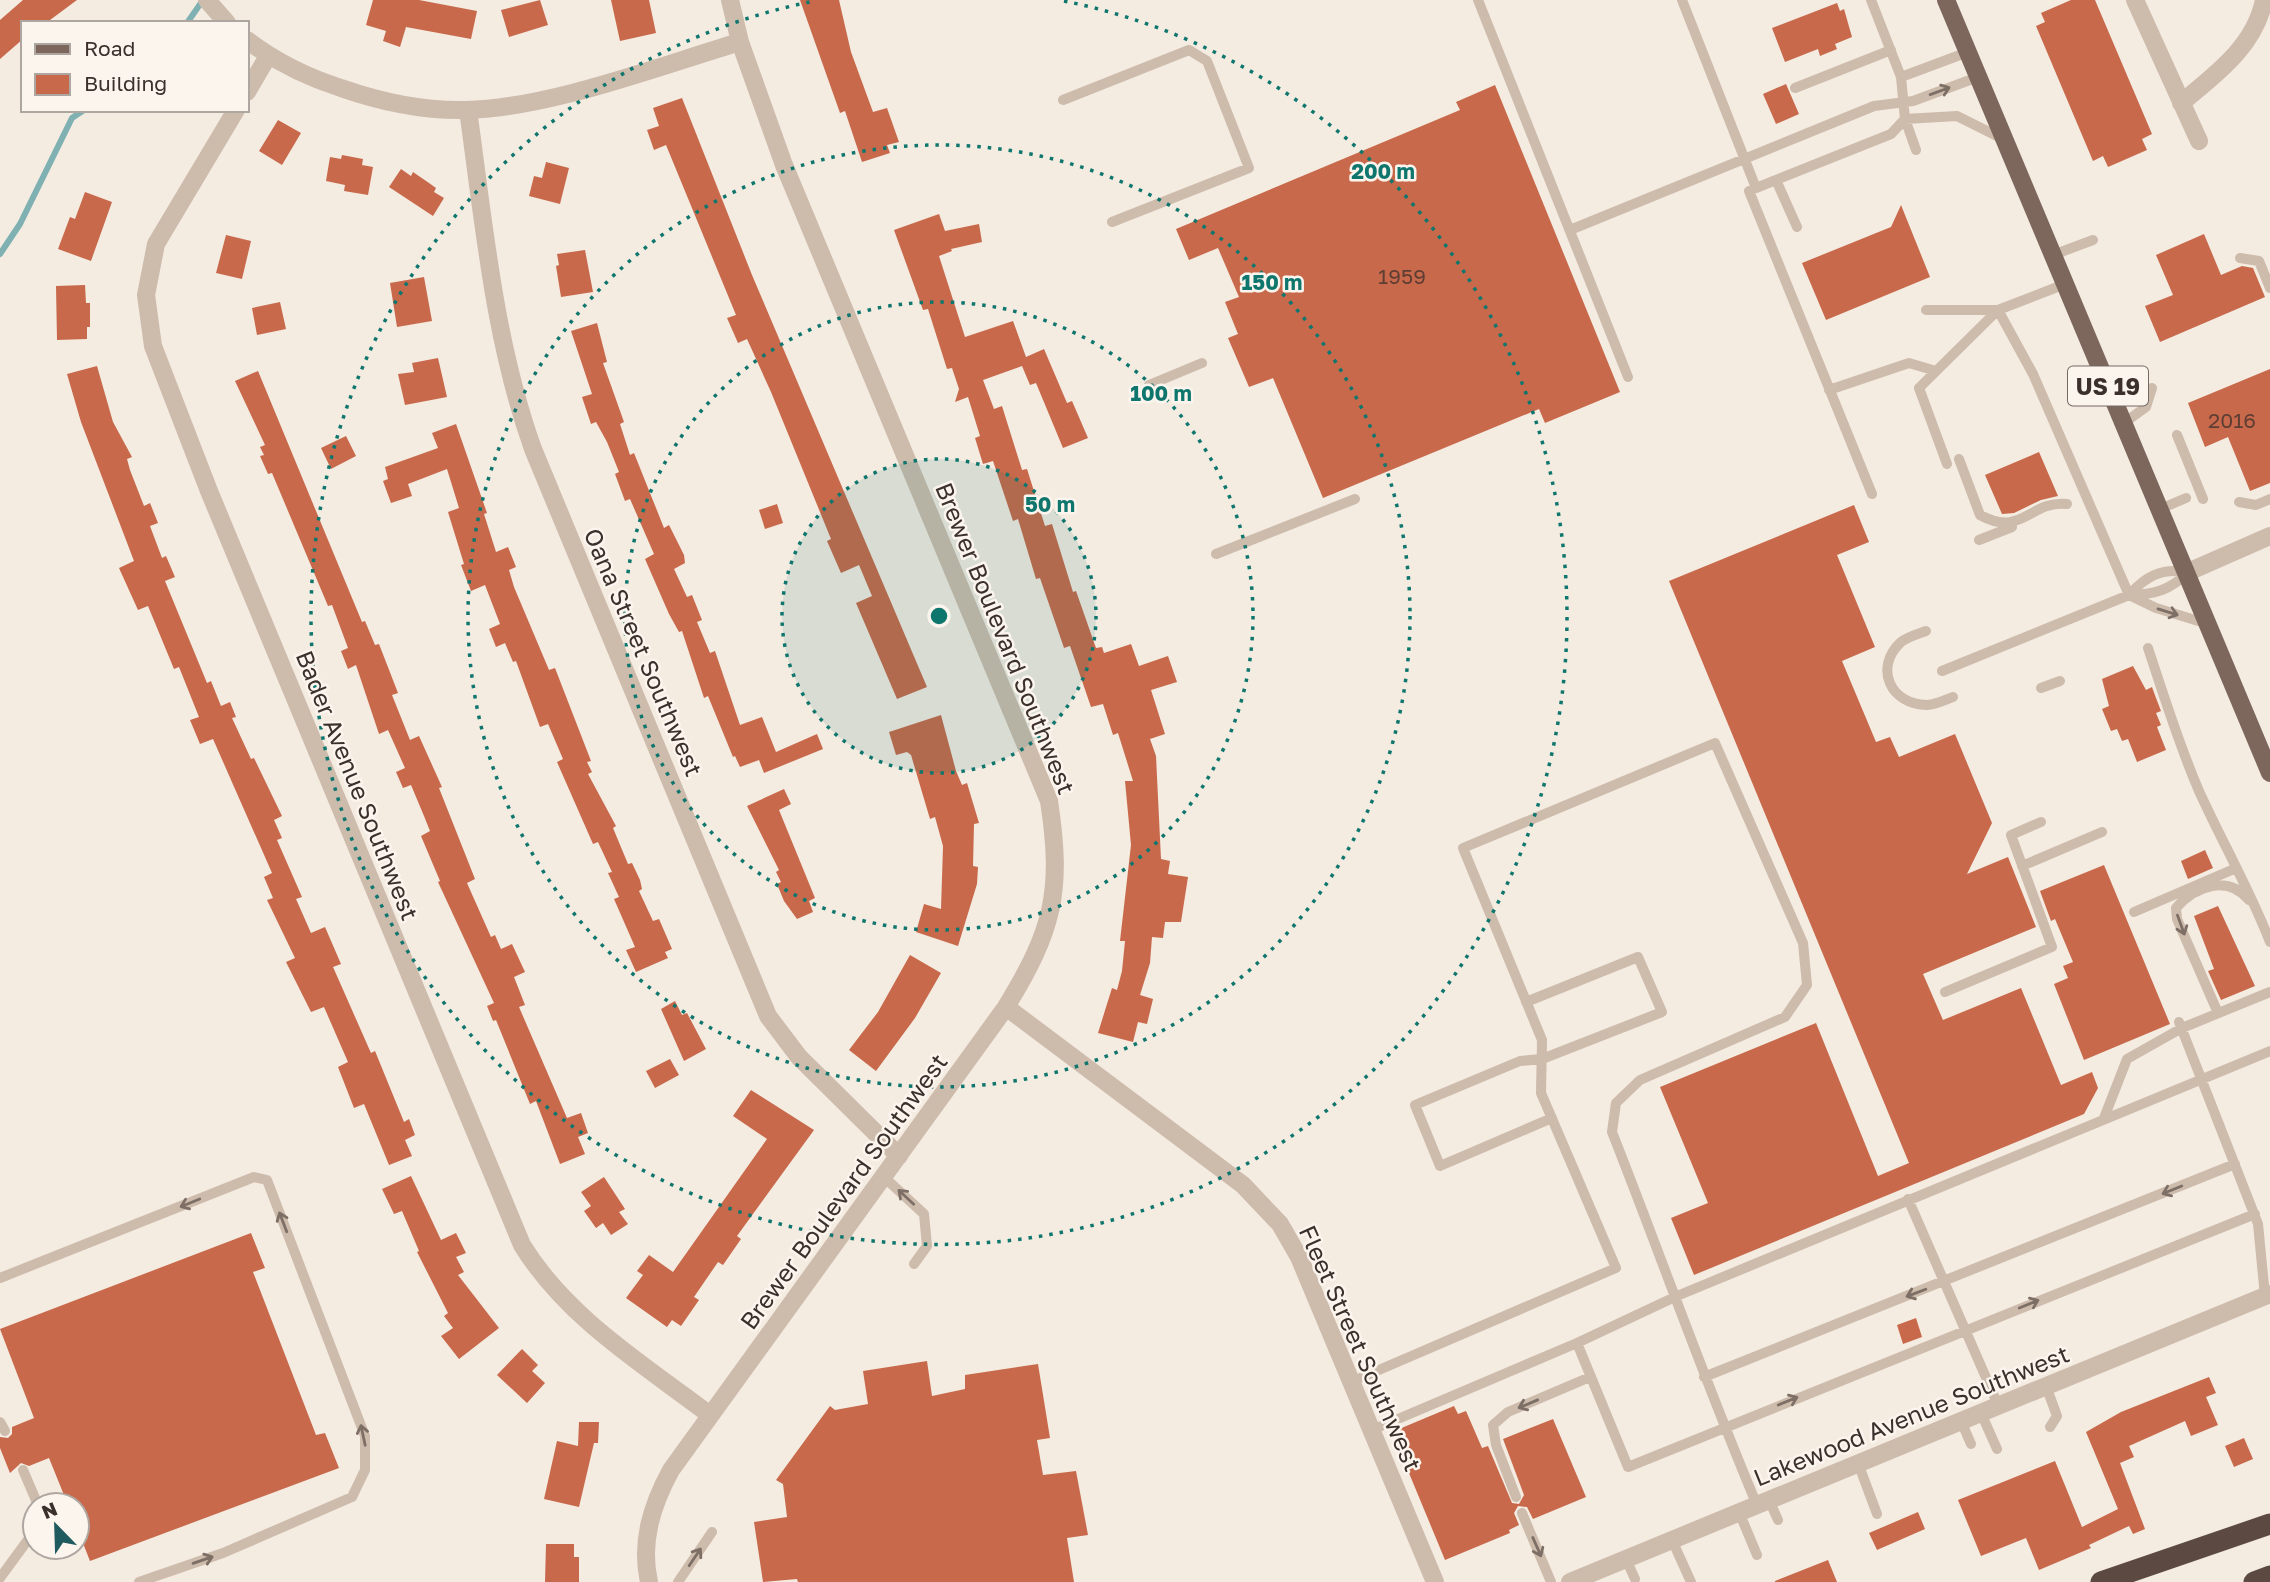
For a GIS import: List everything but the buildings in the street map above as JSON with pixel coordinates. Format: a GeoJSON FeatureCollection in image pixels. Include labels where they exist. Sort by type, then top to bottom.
{"type":"FeatureCollection","features":[{"type":"Feature","properties":{"kind":"highway"},"geometry":{"type":"LineString","coordinates":[[2176,1554],[2270,1513]]}},
{"type":"Feature","properties":{"kind":"highway"},"geometry":{"type":"LineString","coordinates":[[2101,1582],[2176,1554],[2270,1524]]}},
{"type":"Feature","properties":{"kind":"highway"},"geometry":{"type":"LineString","coordinates":[[2254,1582],[2270,1576]]}},
{"type":"Feature","properties":{"kind":"main road","name":"US 19"},"geometry":{"type":"LineString","coordinates":[[1946,0],[2270,773]]}},
{"type":"Feature","properties":{"kind":"street"},"geometry":{"type":"LineString","coordinates":[[207,0],[225,21]]}},
{"type":"Feature","properties":{"kind":"street","name":"Brewer Boulevard Southwest"},"geometry":{"type":"LineString","coordinates":[[649,1582],[646,1568],[647,1531],[657,1496],[671,1470],[1006,1007],[1035,960],[1052,908],[1057,852],[1049,801],[783,165],[740,42],[730,0]]}},
{"type":"Feature","properties":{"kind":"street"},"geometry":{"type":"LineString","coordinates":[[2135,0],[2199,141]]}},
{"type":"Feature","properties":{"kind":"street"},"geometry":{"type":"LineString","coordinates":[[2181,103],[2225,68],[2242,48],[2261,17],[2264,0]]}},
{"type":"Feature","properties":{"kind":"street"},"geometry":{"type":"LineString","coordinates":[[248,41],[268,57],[310,78],[371,99],[419,107],[468,110],[545,99],[740,42]]}},
{"type":"Feature","properties":{"kind":"street"},"geometry":{"type":"LineString","coordinates":[[248,90],[268,57]]}},
{"type":"Feature","properties":{"kind":"street","name":"Oana Street Southwest"},"geometry":{"type":"LineString","coordinates":[[468,110],[501,341],[514,396],[533,449],[768,1016],[799,1057],[899,1156]]}},
{"type":"Feature","properties":{"kind":"street","name":"Bader Avenue Southwest"},"geometry":{"type":"LineString","coordinates":[[235,112],[156,244],[146,295],[153,346],[209,491],[522,1245],[541,1276],[568,1306],[710,1415]]}},
{"type":"Feature","properties":{"kind":"street"},"geometry":{"type":"LineString","coordinates":[[2188,572],[2270,536]]}},
{"type":"Feature","properties":{"kind":"street","name":"Fleet Street Southwest"},"geometry":{"type":"LineString","coordinates":[[1006,1007],[1243,1185],[1280,1224],[1299,1257],[1435,1582]]}},
{"type":"Feature","properties":{"kind":"street","name":"Lakewood Avenue Southwest"},"geometry":{"type":"LineString","coordinates":[[1570,1582],[2267,1295]]}},
{"type":"Feature","properties":{"kind":"lane"},"geometry":{"type":"LineString","coordinates":[[1478,0],[1628,377]]}},
{"type":"Feature","properties":{"kind":"lane"},"geometry":{"type":"LineString","coordinates":[[1682,0],[1756,188]]}},
{"type":"Feature","properties":{"kind":"lane"},"geometry":{"type":"LineString","coordinates":[[1871,0],[1901,77],[1901,101],[1916,150]]}},
{"type":"Feature","properties":{"kind":"lane"},"geometry":{"type":"LineString","coordinates":[[1063,100],[1189,50],[1207,61],[1228,113],[1249,168],[1112,222]]}},
{"type":"Feature","properties":{"kind":"lane"},"geometry":{"type":"LineString","coordinates":[[1796,88],[1891,50]]}},
{"type":"Feature","properties":{"kind":"lane"},"geometry":{"type":"LineString","coordinates":[[1901,77],[1968,52]]}},
{"type":"Feature","properties":{"kind":"lane"},"geometry":{"type":"LineString","coordinates":[[1570,230],[1874,106],[1913,101],[1978,77]]}},
{"type":"Feature","properties":{"kind":"lane"},"geometry":{"type":"LineString","coordinates":[[1872,494],[1749,191],[1891,134],[1905,119],[1958,116],[2004,139]]}},
{"type":"Feature","properties":{"kind":"lane"},"geometry":{"type":"LineString","coordinates":[[1776,180],[1797,227]]}},
{"type":"Feature","properties":{"kind":"lane"},"geometry":{"type":"LineString","coordinates":[[2053,255],[2093,240]]}},
{"type":"Feature","properties":{"kind":"lane"},"geometry":{"type":"LineString","coordinates":[[2240,258],[2259,261],[2270,288]]}},
{"type":"Feature","properties":{"kind":"lane"},"geometry":{"type":"LineString","coordinates":[[1926,310],[1998,310],[2065,284]]}},
{"type":"Feature","properties":{"kind":"lane"},"geometry":{"type":"LineString","coordinates":[[1947,464],[1919,388],[1998,310]]}},
{"type":"Feature","properties":{"kind":"lane"},"geometry":{"type":"LineString","coordinates":[[1998,310],[2034,374],[2129,595],[2156,608],[2208,624]]}},
{"type":"Feature","properties":{"kind":"lane"},"geometry":{"type":"LineString","coordinates":[[1149,385],[1202,363]]}},
{"type":"Feature","properties":{"kind":"lane"},"geometry":{"type":"LineString","coordinates":[[1829,390],[1909,363],[1937,371]]}},
{"type":"Feature","properties":{"kind":"lane"},"geometry":{"type":"LineString","coordinates":[[2124,423],[2146,407],[2152,388]]}},
{"type":"Feature","properties":{"kind":"lane"},"geometry":{"type":"LineString","coordinates":[[2177,435],[2203,499]]}},
{"type":"Feature","properties":{"kind":"lane"},"geometry":{"type":"LineString","coordinates":[[1959,459],[1980,515],[1994,523],[2008,525],[2057,503],[2067,504]]}},
{"type":"Feature","properties":{"kind":"lane"},"geometry":{"type":"LineString","coordinates":[[1979,540],[2085,497]]}},
{"type":"Feature","properties":{"kind":"lane"},"geometry":{"type":"LineString","coordinates":[[2160,509],[2186,498]]}},
{"type":"Feature","properties":{"kind":"lane"},"geometry":{"type":"LineString","coordinates":[[1216,554],[1355,499]]}},
{"type":"Feature","properties":{"kind":"lane"},"geometry":{"type":"LineString","coordinates":[[2239,502],[2256,505],[2270,499]]}},
{"type":"Feature","properties":{"kind":"lane"},"geometry":{"type":"LineString","coordinates":[[2129,595],[2143,579],[2169,569],[2188,572]]}},
{"type":"Feature","properties":{"kind":"lane"},"geometry":{"type":"LineString","coordinates":[[1942,671],[2129,595],[2151,595],[2176,584],[2188,572]]}},
{"type":"Feature","properties":{"kind":"lane"},"geometry":{"type":"LineString","coordinates":[[1926,631],[1902,641],[1891,654],[1886,673],[1893,692],[1907,702],[1929,706],[1953,697]]}},
{"type":"Feature","properties":{"kind":"lane"},"geometry":{"type":"LineString","coordinates":[[2148,648],[2182,751],[2234,869],[2258,910],[2270,942]]}},
{"type":"Feature","properties":{"kind":"lane"},"geometry":{"type":"LineString","coordinates":[[2041,688],[2060,681]]}},
{"type":"Feature","properties":{"kind":"lane"},"geometry":{"type":"LineString","coordinates":[[1351,1382],[1616,1268],[1541,1093],[1542,1040],[1463,848],[1715,743],[1803,943],[1807,985],[1785,1017],[1640,1080],[1616,1103],[1612,1132],[1677,1296],[1724,1427],[1763,1503],[1778,1521]]}},
{"type":"Feature","properties":{"kind":"lane"},"geometry":{"type":"LineString","coordinates":[[1945,992],[2052,947],[2011,835],[2041,822]]}},
{"type":"Feature","properties":{"kind":"lane"},"geometry":{"type":"LineString","coordinates":[[2022,866],[2102,832]]}},
{"type":"Feature","properties":{"kind":"lane"},"geometry":{"type":"LineString","coordinates":[[2134,912],[2234,869]]}},
{"type":"Feature","properties":{"kind":"lane"},"geometry":{"type":"LineString","coordinates":[[2218,1013],[2177,919],[2176,908],[2184,899],[2219,883],[2233,886],[2258,910]]}},
{"type":"Feature","properties":{"kind":"lane"},"geometry":{"type":"LineString","coordinates":[[1526,1002],[1638,957],[1662,1012],[1542,1059],[1520,1061],[1415,1105],[1440,1166],[1552,1118]]}},
{"type":"Feature","properties":{"kind":"lane"},"geometry":{"type":"LineString","coordinates":[[2104,1118],[2127,1059],[2180,1025],[2270,992]]}},
{"type":"Feature","properties":{"kind":"lane"},"geometry":{"type":"LineString","coordinates":[[2180,1025],[2235,1164],[2270,1234]]}},
{"type":"Feature","properties":{"kind":"lane"},"geometry":{"type":"LineString","coordinates":[[1372,1430],[1577,1343],[1677,1296],[2270,1051]]}},
{"type":"Feature","properties":{"kind":"lane"},"geometry":{"type":"LineString","coordinates":[[1704,1377],[2235,1164]]}},
{"type":"Feature","properties":{"kind":"lane"},"geometry":{"type":"LineString","coordinates":[[0,1278],[254,1177],[267,1180],[365,1436],[365,1470],[352,1497],[222,1553],[139,1582]]}},
{"type":"Feature","properties":{"kind":"lane"},"geometry":{"type":"LineString","coordinates":[[884,1177],[924,1214],[927,1246],[914,1264]]}},
{"type":"Feature","properties":{"kind":"lane"},"geometry":{"type":"LineString","coordinates":[[1908,1199],[1998,1405]]}},
{"type":"Feature","properties":{"kind":"lane"},"geometry":{"type":"LineString","coordinates":[[1577,1343],[1628,1467],[1966,1329],[2261,1220]]}},
{"type":"Feature","properties":{"kind":"lane"},"geometry":{"type":"LineString","coordinates":[[2261,1220],[2267,1295]]}},
{"type":"Feature","properties":{"kind":"lane"},"geometry":{"type":"LineString","coordinates":[[1516,1497],[1496,1445],[1493,1425],[1508,1412],[1590,1377]]}},
{"type":"Feature","properties":{"kind":"lane"},"geometry":{"type":"LineString","coordinates":[[2046,1386],[2057,1416],[2050,1427]]}},
{"type":"Feature","properties":{"kind":"lane"},"geometry":{"type":"LineString","coordinates":[[1981,1413],[1997,1449]]}},
{"type":"Feature","properties":{"kind":"lane"},"geometry":{"type":"LineString","coordinates":[[1961,1421],[1971,1444]]}},
{"type":"Feature","properties":{"kind":"lane"},"geometry":{"type":"LineString","coordinates":[[1858,1463],[1877,1514]]}},
{"type":"Feature","properties":{"kind":"lane"},"geometry":{"type":"LineString","coordinates":[[23,1470],[32,1491]]}},
{"type":"Feature","properties":{"kind":"lane"},"geometry":{"type":"LineString","coordinates":[[1739,1512],[1757,1555]]}},
{"type":"Feature","properties":{"kind":"lane"},"geometry":{"type":"LineString","coordinates":[[1522,1513],[1551,1582]]}},
{"type":"Feature","properties":{"kind":"lane"},"geometry":{"type":"LineString","coordinates":[[678,1582],[712,1532]]}},
{"type":"Feature","properties":{"kind":"lane"},"geometry":{"type":"LineString","coordinates":[[1672,1539],[1691,1582]]}},
{"type":"Feature","properties":{"kind":"lane"},"geometry":{"type":"LineString","coordinates":[[0,1578],[21,1549]]}},
{"type":"Feature","properties":{"kind":"lane"},"geometry":{"type":"LineString","coordinates":[[1626,1559],[1636,1579]]}},
{"type":"Feature","properties":{"kind":"waterway"},"geometry":{"type":"LineString","coordinates":[[188,21],[203,0]]}},
{"type":"Feature","properties":{"kind":"waterway"},"geometry":{"type":"LineString","coordinates":[[0,254],[20,224],[72,118],[81,112]]}}]}
